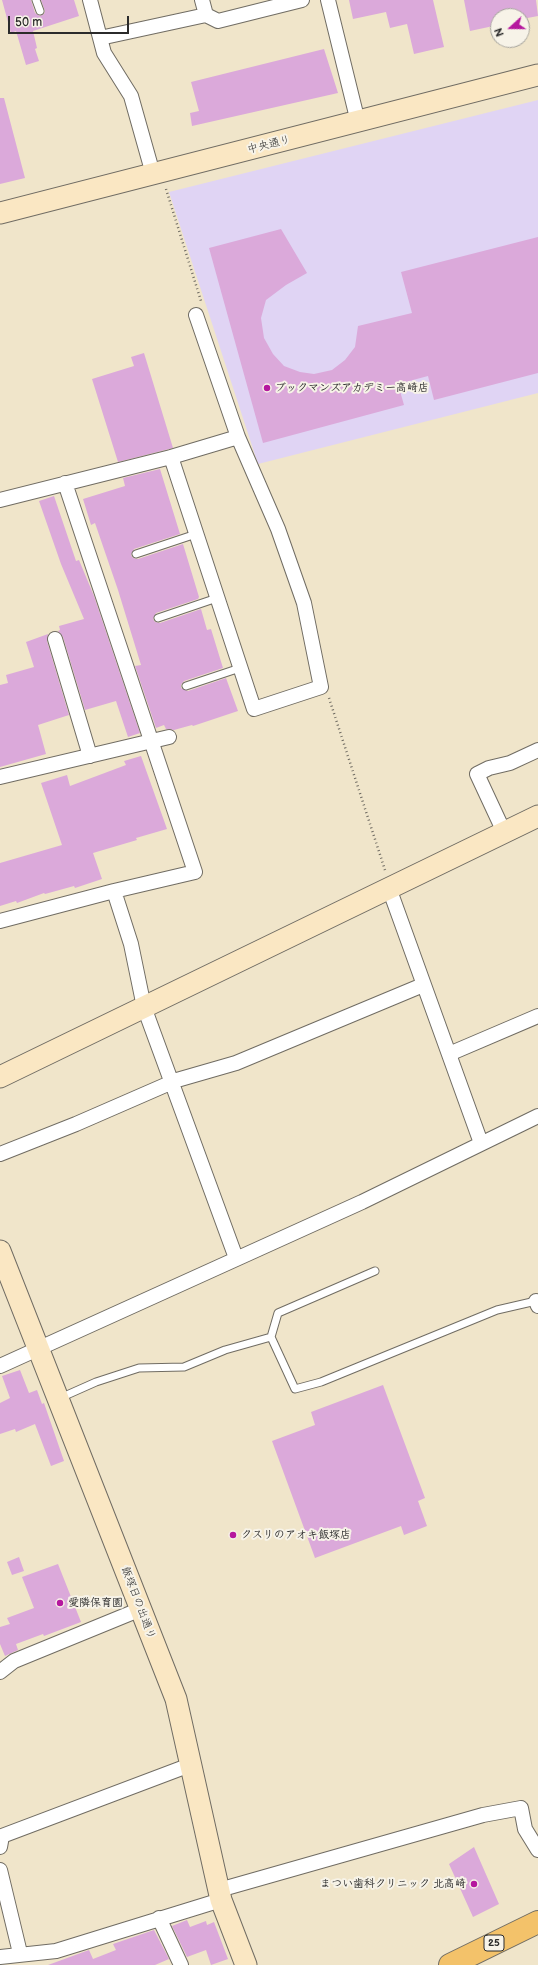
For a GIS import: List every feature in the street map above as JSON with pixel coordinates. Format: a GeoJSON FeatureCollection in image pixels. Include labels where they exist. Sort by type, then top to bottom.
{"type":"FeatureCollection","features":[{"type":"Feature","properties":{"kind":"main road","name":"25"},"geometry":{"type":"LineString","coordinates":[[450,1965],[538,1922]]}},
{"type":"Feature","properties":{"kind":"street"},"geometry":{"type":"LineString","coordinates":[[90,0],[104,53],[131,96],[157,173]]}},
{"type":"Feature","properties":{"kind":"street"},"geometry":{"type":"LineString","coordinates":[[202,0],[206,16]]}},
{"type":"Feature","properties":{"kind":"street"},"geometry":{"type":"LineString","coordinates":[[100,38],[206,16],[218,21],[302,0]]}},
{"type":"Feature","properties":{"kind":"street"},"geometry":{"type":"LineString","coordinates":[[328,0],[358,122]]}},
{"type":"Feature","properties":{"kind":"street","name":"中央通り"},"geometry":{"type":"LineString","coordinates":[[0,213],[538,75]]}},
{"type":"Feature","properties":{"kind":"street"},"geometry":{"type":"LineString","coordinates":[[171,457],[254,710],[321,686],[304,603],[278,529],[238,438],[196,316]]}},
{"type":"Feature","properties":{"kind":"street"},"geometry":{"type":"LineString","coordinates":[[0,500],[171,457],[238,438]]}},
{"type":"Feature","properties":{"kind":"street"},"geometry":{"type":"LineString","coordinates":[[0,921],[114,891],[195,872],[65,483]]}},
{"type":"Feature","properties":{"kind":"street"},"geometry":{"type":"LineString","coordinates":[[55,639],[90,756]]}},
{"type":"Feature","properties":{"kind":"street"},"geometry":{"type":"LineString","coordinates":[[0,777],[169,737]]}},
{"type":"Feature","properties":{"kind":"street"},"geometry":{"type":"LineString","coordinates":[[504,832],[478,774],[489,768],[510,763],[538,750]]}},
{"type":"Feature","properties":{"kind":"street"},"geometry":{"type":"LineString","coordinates":[[0,1077],[538,816]]}},
{"type":"Feature","properties":{"kind":"street"},"geometry":{"type":"LineString","coordinates":[[389,888],[482,1144]]}},
{"type":"Feature","properties":{"kind":"street"},"geometry":{"type":"LineString","coordinates":[[114,891],[131,944],[144,1007],[236,1258]]}},
{"type":"Feature","properties":{"kind":"street"},"geometry":{"type":"LineString","coordinates":[[0,1154],[76,1124],[172,1082],[236,1063],[423,985]]}},
{"type":"Feature","properties":{"kind":"street"},"geometry":{"type":"LineString","coordinates":[[449,1054],[538,1016]]}},
{"type":"Feature","properties":{"kind":"street"},"geometry":{"type":"LineString","coordinates":[[0,1366],[362,1202],[538,1116]]}},
{"type":"Feature","properties":{"kind":"street","name":"飯塚日の出通り"},"geometry":{"type":"LineString","coordinates":[[0,1251],[176,1699],[220,1895],[246,1965]]}},
{"type":"Feature","properties":{"kind":"street"},"geometry":{"type":"LineString","coordinates":[[0,1672],[14,1660],[141,1609]]}},
{"type":"Feature","properties":{"kind":"street"},"geometry":{"type":"LineString","coordinates":[[0,1847],[2,1836],[190,1765]]}},
{"type":"Feature","properties":{"kind":"street"},"geometry":{"type":"LineString","coordinates":[[0,1957],[20,1954],[41,1954],[56,1951],[159,1918],[220,1895],[483,1815],[521,1808],[525,1829],[538,1850]]}},
{"type":"Feature","properties":{"kind":"street"},"geometry":{"type":"LineString","coordinates":[[0,1870],[20,1954]]}},
{"type":"Feature","properties":{"kind":"street"},"geometry":{"type":"LineString","coordinates":[[159,1918],[180,1965]]}},
{"type":"Feature","properties":{"kind":"lane"},"geometry":{"type":"LineString","coordinates":[[36,0],[40,11]]}},
{"type":"Feature","properties":{"kind":"lane"},"geometry":{"type":"LineString","coordinates":[[136,554],[196,534]]}},
{"type":"Feature","properties":{"kind":"lane"},"geometry":{"type":"LineString","coordinates":[[158,618],[217,598]]}},
{"type":"Feature","properties":{"kind":"lane"},"geometry":{"type":"LineString","coordinates":[[186,686],[240,668]]}},
{"type":"Feature","properties":{"kind":"lane"},"geometry":{"type":"LineString","coordinates":[[374,1271],[278,1313],[271,1337],[295,1389],[321,1382],[497,1310],[537,1304]]}},
{"type":"Feature","properties":{"kind":"lane"},"geometry":{"type":"LineString","coordinates":[[58,1399],[96,1382],[139,1368],[184,1367],[225,1350],[271,1337]]}},
{"type":"Feature","properties":{"kind":"path"},"geometry":{"type":"LineString","coordinates":[[157,173],[204,311],[196,316]]}},
{"type":"Feature","properties":{"kind":"path"},"geometry":{"type":"LineString","coordinates":[[321,686],[327,693],[387,876],[389,888]]}},
{"type":"Feature","properties":{"kind":"shaded area"},"geometry":{"type":"Polygon","coordinates":[[[538,100],[538,393],[258,464],[169,192],[538,100]]]}},
{"type":"Feature","properties":{"kind":"building"},"geometry":{"type":"Polygon","coordinates":[[[2,0],[31,0],[35,13],[40,16],[44,14],[45,11],[41,0],[74,0],[79,16],[33,31],[37,48],[35,49],[39,61],[26,65],[16,31],[11,33],[2,0]]]}},
{"type":"Feature","properties":{"kind":"building"},"geometry":{"type":"Polygon","coordinates":[[[349,0],[433,0],[444,47],[414,54],[407,24],[390,28],[386,12],[353,19],[349,0]]]}},
{"type":"Feature","properties":{"kind":"building"},"geometry":{"type":"Polygon","coordinates":[[[464,0],[536,0],[538,16],[530,18],[530,8],[490,8],[490,27],[470,31],[464,0]]]}},
{"type":"Feature","properties":{"kind":"building"},"geometry":{"type":"Polygon","coordinates":[[[324,49],[338,93],[192,126],[190,113],[199,111],[191,82],[324,49]]]}},
{"type":"Feature","properties":{"kind":"building"},"geometry":{"type":"Polygon","coordinates":[[[0,98],[4,98],[25,178],[0,184],[0,98]]]}},
{"type":"Feature","properties":{"kind":"building"},"geometry":{"type":"Polygon","coordinates":[[[281,229],[307,273],[286,285],[266,300],[261,318],[264,338],[273,354],[284,366],[300,372],[314,374],[332,370],[345,360],[355,347],[358,326],[412,313],[401,272],[538,237],[538,373],[434,400],[428,376],[398,384],[404,405],[263,443],[209,248],[281,229]]]}},
{"type":"Feature","properties":{"kind":"building"},"geometry":{"type":"Polygon","coordinates":[[[144,353],[173,448],[118,462],[92,379],[134,366],[131,357],[144,353]]]}},
{"type":"Feature","properties":{"kind":"building"},"geometry":{"type":"Polygon","coordinates":[[[160,469],[180,534],[134,549],[131,555],[133,558],[138,559],[183,544],[199,597],[198,599],[156,613],[153,619],[155,622],[160,623],[201,609],[207,630],[211,629],[223,668],[184,681],[181,688],[188,691],[226,678],[238,711],[193,726],[174,730],[166,729],[164,725],[156,728],[135,666],[141,665],[118,590],[95,523],[91,525],[83,499],[125,486],[123,478],[160,469]]]}},
{"type":"Feature","properties":{"kind":"building"},"geometry":{"type":"Polygon","coordinates":[[[54,496],[76,561],[79,560],[94,596],[140,733],[128,737],[116,701],[85,710],[63,637],[58,631],[60,630],[59,626],[84,619],[61,564],[39,501],[54,496]]]}},
{"type":"Feature","properties":{"kind":"building"},"geometry":{"type":"Polygon","coordinates":[[[48,634],[47,641],[69,715],[38,725],[46,754],[0,767],[0,685],[8,683],[6,675],[34,667],[26,642],[48,634]]]}},
{"type":"Feature","properties":{"kind":"building"},"geometry":{"type":"Polygon","coordinates":[[[141,756],[167,829],[136,838],[137,840],[93,853],[102,879],[75,888],[74,886],[45,894],[44,893],[17,903],[16,901],[0,906],[0,863],[62,845],[41,783],[67,775],[70,786],[126,765],[124,761],[141,756]]]}},
{"type":"Feature","properties":{"kind":"building"},"geometry":{"type":"Polygon","coordinates":[[[20,1370],[29,1393],[37,1390],[42,1404],[44,1403],[64,1461],[51,1466],[35,1424],[16,1432],[15,1429],[0,1434],[0,1403],[10,1398],[2,1376],[20,1370]]]}},
{"type":"Feature","properties":{"kind":"building"},"geometry":{"type":"Polygon","coordinates":[[[383,1385],[425,1498],[418,1501],[427,1526],[404,1535],[401,1526],[315,1558],[272,1441],[315,1425],[311,1412],[383,1385]]]}},
{"type":"Feature","properties":{"kind":"building"},"geometry":{"type":"Polygon","coordinates":[[[19,1557],[24,1571],[12,1575],[7,1562],[19,1557]]]}},
{"type":"Feature","properties":{"kind":"building"},"geometry":{"type":"Polygon","coordinates":[[[58,1564],[81,1622],[44,1636],[43,1634],[16,1644],[18,1650],[5,1656],[0,1644],[0,1627],[10,1624],[7,1618],[34,1608],[22,1577],[58,1564]]]}},
{"type":"Feature","properties":{"kind":"building","name":"まつい歯科クリニック 北高崎"},"geometry":{"type":"Polygon","coordinates":[[[474,1847],[499,1904],[473,1917],[449,1864],[474,1847]]]}},
{"type":"Feature","properties":{"kind":"building"},"geometry":{"type":"Polygon","coordinates":[[[187,1920],[190,1927],[206,1921],[207,1925],[214,1922],[228,1959],[211,1965],[206,1950],[187,1957],[172,1926],[187,1920]]]}},
{"type":"Feature","properties":{"kind":"building"},"geometry":{"type":"Polygon","coordinates":[[[154,1930],[169,1959],[155,1965],[48,1965],[89,1950],[93,1959],[116,1950],[113,1944],[154,1930]]]}},
{"type":"Feature","properties":{"kind":"place","name":"ブックマンズアカデミー高崎店"},"geometry":{"type":"Point","coordinates":[267,388]}},
{"type":"Feature","properties":{"kind":"place","name":"クスリのアオキ飯塚店"},"geometry":{"type":"Point","coordinates":[233,1535]}},
{"type":"Feature","properties":{"kind":"place","name":"愛隣保育園"},"geometry":{"type":"Point","coordinates":[60,1603]}},
{"type":"Feature","properties":{"kind":"place","name":"まつい歯科クリニック 北高崎"},"geometry":{"type":"Point","coordinates":[474,1884]}}]}
